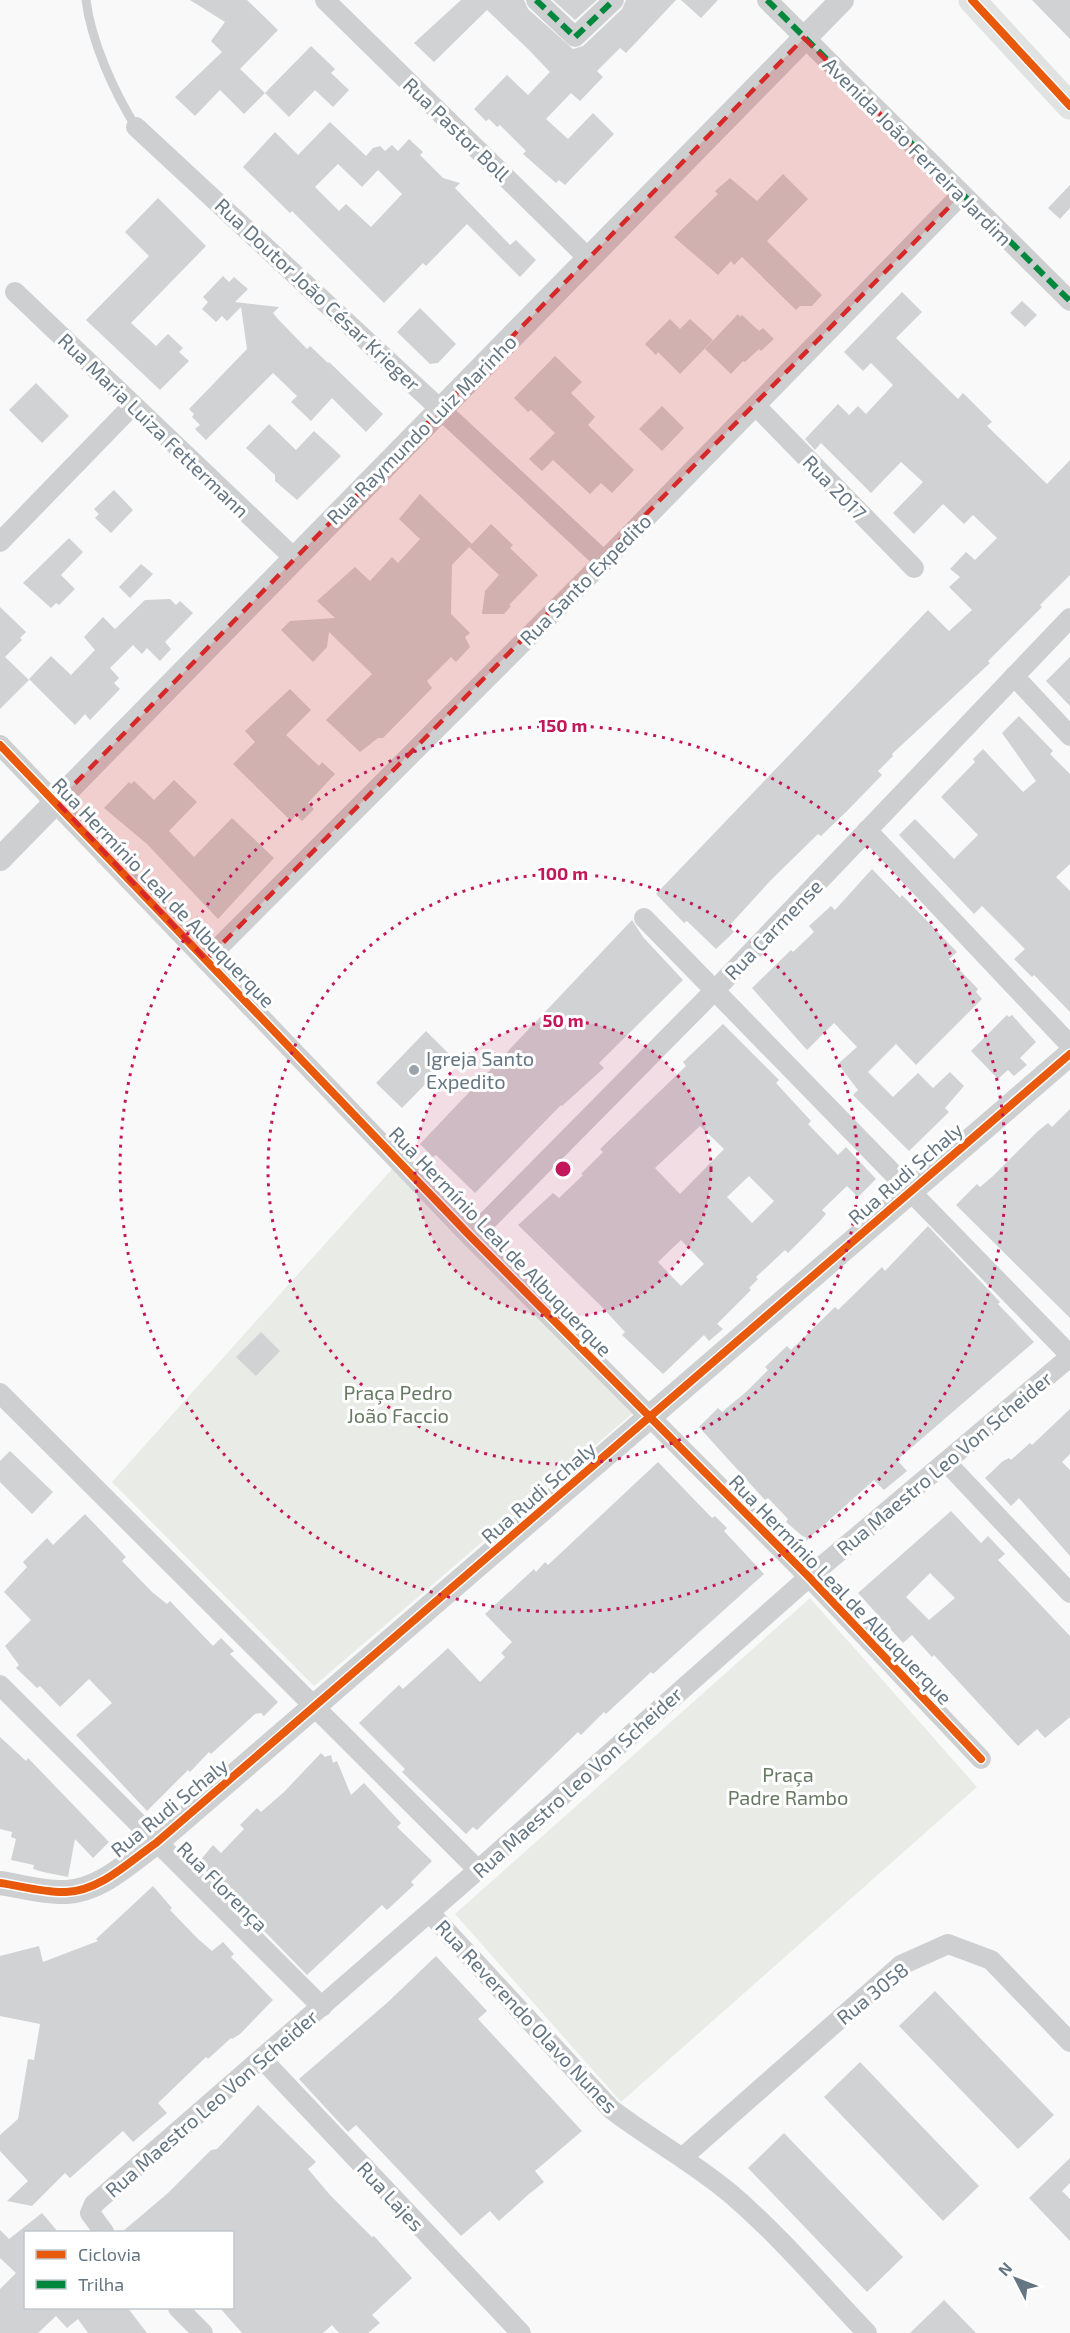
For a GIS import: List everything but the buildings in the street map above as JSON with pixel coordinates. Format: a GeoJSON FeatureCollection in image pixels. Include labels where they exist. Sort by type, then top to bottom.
{"type":"FeatureCollection","features":[{"type":"Feature","properties":{"kind":"main road"},"geometry":{"type":"LineString","coordinates":[[972,0],[1070,105]]}},
{"type":"Feature","properties":{"kind":"street","name":"Rua Pastor Boll"},"geometry":{"type":"LineString","coordinates":[[325,0],[588,258]]}},
{"type":"Feature","properties":{"kind":"street"},"geometry":{"type":"LineString","coordinates":[[536,0],[575,37],[614,0]]}},
{"type":"Feature","properties":{"kind":"street","name":"Avenida João Ferreira Jardim"},"geometry":{"type":"LineString","coordinates":[[767,0],[1070,301]]}},
{"type":"Feature","properties":{"kind":"street","name":"Rua Raymundo Luiz Marinho"},"geometry":{"type":"LineString","coordinates":[[0,859],[842,0]]}},
{"type":"Feature","properties":{"kind":"street","name":"Rua Doutor João César Krieger"},"geometry":{"type":"LineString","coordinates":[[136,127],[604,561]]}},
{"type":"Feature","properties":{"kind":"street","name":"Rua Santo Expedito"},"geometry":{"type":"LineString","coordinates":[[206,960],[604,561],[961,195]]}},
{"type":"Feature","properties":{"kind":"street","name":"Rua Maria Luiza Fettermann"},"geometry":{"type":"LineString","coordinates":[[15,292],[294,558]]}},
{"type":"Feature","properties":{"kind":"street"},"geometry":{"type":"LineString","coordinates":[[0,542],[133,405]]}},
{"type":"Feature","properties":{"kind":"street","name":"Rua 2017"},"geometry":{"type":"LineString","coordinates":[[756,406],[914,568]]}},
{"type":"Feature","properties":{"kind":"street","name":"Rua Carmense"},"geometry":{"type":"LineString","coordinates":[[471,1237],[715,990],[1070,618]]}},
{"type":"Feature","properties":{"kind":"street"},"geometry":{"type":"LineString","coordinates":[[1014,676],[1070,736]]}},
{"type":"Feature","properties":{"kind":"street","name":"Rua Hermínio Leal de Albuquerque"},"geometry":{"type":"LineString","coordinates":[[0,745],[471,1237],[808,1577],[981,1759]]}},
{"type":"Feature","properties":{"kind":"street"},"geometry":{"type":"LineString","coordinates":[[867,830],[1070,1045]]}},
{"type":"Feature","properties":{"kind":"street"},"geometry":{"type":"LineString","coordinates":[[644,918],[1070,1356]]}},
{"type":"Feature","properties":{"kind":"street","name":"Rua Rudi Schaly"},"geometry":{"type":"LineString","coordinates":[[0,1883],[65,1892],[86,1888],[108,1877],[156,1843],[1070,1054]]}},
{"type":"Feature","properties":{"kind":"street","name":"Rua Maestro Leo Von Scheider"},"geometry":{"type":"LineString","coordinates":[[103,2231],[90,2213],[94,2204],[322,2007],[808,1577],[1070,1356]]}},
{"type":"Feature","properties":{"kind":"street"},"geometry":{"type":"LineString","coordinates":[[0,1393],[478,1870]]}},
{"type":"Feature","properties":{"kind":"street"},"geometry":{"type":"LineString","coordinates":[[946,1462],[1070,1593]]}},
{"type":"Feature","properties":{"kind":"street","name":"Rua Florença"},"geometry":{"type":"LineString","coordinates":[[0,1685],[322,2007]]}},
{"type":"Feature","properties":{"kind":"street","name":"Rua Reverendo Olavo Nunes"},"geometry":{"type":"LineString","coordinates":[[430,1912],[611,2109],[641,2133],[683,2157],[731,2194],[867,2333]]}},
{"type":"Feature","properties":{"kind":"street","name":"Rua 3058"},"geometry":{"type":"LineString","coordinates":[[683,2157],[901,1965],[948,1944],[991,1960],[1070,2042]]}},
{"type":"Feature","properties":{"kind":"street","name":"Rua Lajes"},"geometry":{"type":"LineString","coordinates":[[262,2059],[521,2333]]}},
{"type":"Feature","properties":{"kind":"street"},"geometry":{"type":"LineString","coordinates":[[180,2309],[203,2333]]}},
{"type":"Feature","properties":{"kind":"lane"},"geometry":{"type":"LineString","coordinates":[[86,0],[106,68],[122,105],[136,127]]}},
{"type":"Feature","properties":{"kind":"highlighted area"},"geometry":{"type":"Polygon","coordinates":[[[804,38],[961,195],[206,960],[57,802],[804,38]]]}},
{"type":"Feature","properties":{"kind":"green space","name":"Praça Pedro João Faccio"},"geometry":{"type":"Polygon","coordinates":[[[393,1168],[633,1413],[314,1686],[112,1482],[393,1168]]]}},
{"type":"Feature","properties":{"kind":"green space","name":"Praça Padre Rambo"},"geometry":{"type":"Polygon","coordinates":[[[810,1598],[977,1787],[621,2102],[455,1914],[810,1598]]]}},
{"type":"Feature","properties":{"kind":"marked path"},"geometry":{"type":"LineString","coordinates":[[536,0],[575,37],[614,0]]}},
{"type":"Feature","properties":{"kind":"marked path"},"geometry":{"type":"LineString","coordinates":[[767,0],[1070,301]]}},
{"type":"Feature","properties":{"kind":"cycle path"},"geometry":{"type":"LineString","coordinates":[[972,0],[1070,106]]}},
{"type":"Feature","properties":{"kind":"cycle path"},"geometry":{"type":"LineString","coordinates":[[0,745],[471,1237],[809,1577],[981,1759]]}},
{"type":"Feature","properties":{"kind":"cycle path"},"geometry":{"type":"LineString","coordinates":[[0,1883],[66,1892],[91,1887],[114,1874],[156,1843],[1070,1054]]}},
{"type":"Feature","properties":{"kind":"place","name":"Igreja Santo Expedito"},"geometry":{"type":"Point","coordinates":[414,1070]}}]}
